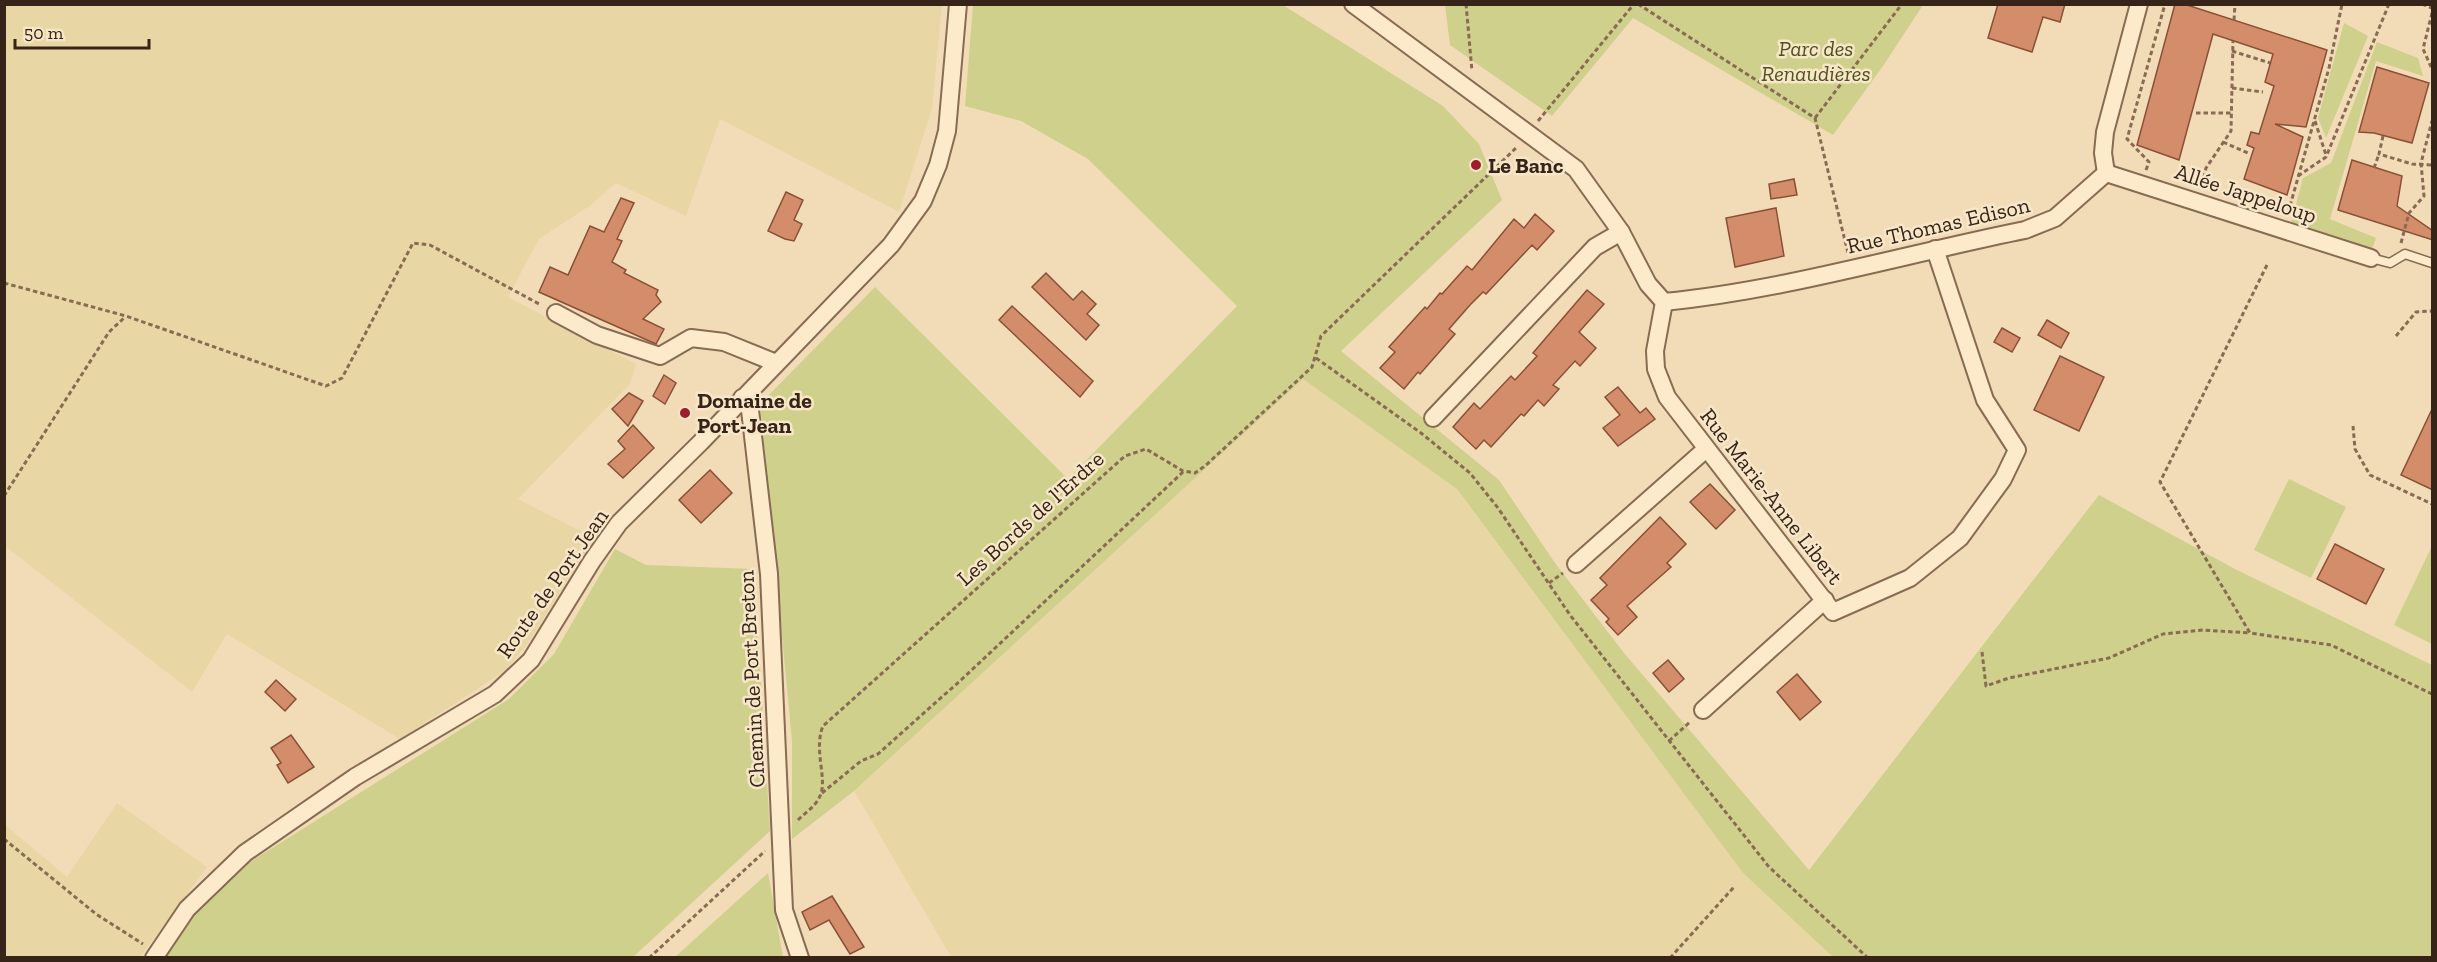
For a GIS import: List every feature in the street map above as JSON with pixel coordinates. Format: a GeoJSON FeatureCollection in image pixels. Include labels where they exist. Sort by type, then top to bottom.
{"type":"FeatureCollection","features":[{"type":"Feature","properties":{"kind":"street","name":"Route de Port Jean"},"geometry":{"type":"LineString","coordinates":[[156,954],[187,909],[245,853],[355,777],[495,694],[531,660],[592,561],[619,523],[891,245],[923,201],[938,165],[947,131],[958,4]]}},
{"type":"Feature","properties":{"kind":"street"},"geometry":{"type":"LineString","coordinates":[[1353,4],[1576,169],[1621,232],[1648,284],[1664,302]]}},
{"type":"Feature","properties":{"kind":"street"},"geometry":{"type":"LineString","coordinates":[[2106,173],[2103,153],[2105,132],[2139,4]]}},
{"type":"Feature","properties":{"kind":"street","name":"Allée Jappeloup"},"geometry":{"type":"LineString","coordinates":[[2106,173],[2371,258]]}},
{"type":"Feature","properties":{"kind":"street","name":"Rue Thomas Edison"},"geometry":{"type":"LineString","coordinates":[[1664,302],[1702,299],[1763,288],[2025,230],[2055,218],[2106,173]]}},
{"type":"Feature","properties":{"kind":"street"},"geometry":{"type":"LineString","coordinates":[[1433,418],[1595,247],[1621,232]]}},
{"type":"Feature","properties":{"kind":"street","name":"Rue Marie-Anne Libert"},"geometry":{"type":"LineString","coordinates":[[1664,302],[1655,351],[1656,369],[1667,397],[1833,612],[1910,578],[1960,538],[2003,478],[2017,450],[1985,399],[1935,249]]}},
{"type":"Feature","properties":{"kind":"street"},"geometry":{"type":"LineString","coordinates":[[556,314],[597,335],[660,356],[691,338],[724,342],[776,363]]}},
{"type":"Feature","properties":{"kind":"street","name":"Chemin de Port Breton"},"geometry":{"type":"LineString","coordinates":[[742,398],[750,410],[769,574],[784,910],[800,957]]}},
{"type":"Feature","properties":{"kind":"street"},"geometry":{"type":"LineString","coordinates":[[1576,564],[1706,449]]}},
{"type":"Feature","properties":{"kind":"street"},"geometry":{"type":"LineString","coordinates":[[1703,710],[1825,600]]}},
{"type":"Feature","properties":{"kind":"lane"},"geometry":{"type":"LineString","coordinates":[[2371,258],[2390,262],[2405,254],[2433,263]]}},
{"type":"Feature","properties":{"kind":"path"},"geometry":{"type":"LineString","coordinates":[[1466,4],[1474,95]]}},
{"type":"Feature","properties":{"kind":"path"},"geometry":{"type":"LineString","coordinates":[[649,957],[781,837],[817,802],[822,793],[861,761],[878,754],[961,680],[1183,471],[1195,473],[1205,466],[1312,367],[1321,336],[1516,149],[1636,4],[1815,118],[1852,268]]}},
{"type":"Feature","properties":{"kind":"path"},"geometry":{"type":"LineString","coordinates":[[1815,118],[1902,4]]}},
{"type":"Feature","properties":{"kind":"path"},"geometry":{"type":"LineString","coordinates":[[2142,183],[2149,162],[2127,139],[2165,4]]}},
{"type":"Feature","properties":{"kind":"path"},"geometry":{"type":"LineString","coordinates":[[2234,21],[2235,4]]}},
{"type":"Feature","properties":{"kind":"path"},"geometry":{"type":"LineString","coordinates":[[2283,229],[2329,68],[2342,4]]}},
{"type":"Feature","properties":{"kind":"path"},"geometry":{"type":"LineString","coordinates":[[2298,176],[2326,157],[2389,4]]}},
{"type":"Feature","properties":{"kind":"path"},"geometry":{"type":"LineString","coordinates":[[2422,4],[2433,8]]}},
{"type":"Feature","properties":{"kind":"path"},"geometry":{"type":"LineString","coordinates":[[2433,13],[2423,49],[2433,69]]}},
{"type":"Feature","properties":{"kind":"path"},"geometry":{"type":"LineString","coordinates":[[2197,201],[2206,168],[2231,131],[2233,41]]}},
{"type":"Feature","properties":{"kind":"path"},"geometry":{"type":"LineString","coordinates":[[2232,51],[2270,63]]}},
{"type":"Feature","properties":{"kind":"path"},"geometry":{"type":"LineString","coordinates":[[2232,88],[2263,92]]}},
{"type":"Feature","properties":{"kind":"path"},"geometry":{"type":"LineString","coordinates":[[2196,113],[2231,113]]}},
{"type":"Feature","properties":{"kind":"path"},"geometry":{"type":"LineString","coordinates":[[2314,119],[2326,157]]}},
{"type":"Feature","properties":{"kind":"path"},"geometry":{"type":"LineString","coordinates":[[2397,259],[2409,213],[2424,196],[2421,163],[2433,121]]}},
{"type":"Feature","properties":{"kind":"path"},"geometry":{"type":"LineString","coordinates":[[2374,168],[2383,136]]}},
{"type":"Feature","properties":{"kind":"path"},"geometry":{"type":"LineString","coordinates":[[2223,142],[2250,154]]}},
{"type":"Feature","properties":{"kind":"path"},"geometry":{"type":"LineString","coordinates":[[2379,154],[2412,164],[2433,165]]}},
{"type":"Feature","properties":{"kind":"path"},"geometry":{"type":"LineString","coordinates":[[4,283],[126,316],[326,386],[342,378],[413,243],[430,245],[556,314]]}},
{"type":"Feature","properties":{"kind":"path"},"geometry":{"type":"LineString","coordinates":[[2250,633],[2160,483],[2266,265]]}},
{"type":"Feature","properties":{"kind":"path"},"geometry":{"type":"LineString","coordinates":[[2396,336],[2416,312],[2433,311]]}},
{"type":"Feature","properties":{"kind":"path"},"geometry":{"type":"LineString","coordinates":[[4,496],[109,332],[126,316]]}},
{"type":"Feature","properties":{"kind":"path"},"geometry":{"type":"LineString","coordinates":[[1316,358],[1421,434],[1470,473],[1498,508],[1570,615],[1769,867],[1868,957]]}},
{"type":"Feature","properties":{"kind":"path"},"geometry":{"type":"LineString","coordinates":[[2354,426],[2355,449],[2370,475],[2433,504]]}},
{"type":"Feature","properties":{"kind":"path","name":"Les Bords de l'Erdre"},"geometry":{"type":"LineString","coordinates":[[822,793],[818,738],[823,726],[1125,456],[1146,449],[1183,471]]}},
{"type":"Feature","properties":{"kind":"path"},"geometry":{"type":"LineString","coordinates":[[1982,652],[1986,686],[2009,678],[2109,658],[2163,634],[2203,630],[2250,633],[2331,645],[2433,694]]}},
{"type":"Feature","properties":{"kind":"path"},"geometry":{"type":"LineString","coordinates":[[1669,741],[1703,710]]}},
{"type":"Feature","properties":{"kind":"path"},"geometry":{"type":"LineString","coordinates":[[4,839],[96,914],[156,954]]}},
{"type":"Feature","properties":{"kind":"path"},"geometry":{"type":"LineString","coordinates":[[1670,957],[1734,887]]}},
{"type":"Feature","properties":{"kind":"shaded area"},"geometry":{"type":"Polygon","coordinates":[[[4,5],[942,5],[932,109],[899,212],[720,119],[686,216],[616,183],[591,205],[539,239],[508,297],[636,364],[630,384],[518,499],[594,538],[530,640],[505,671],[400,739],[227,634],[192,692],[5,546],[4,5]]]}},
{"type":"Feature","properties":{"kind":"shaded area"},"geometry":{"type":"Polygon","coordinates":[[[1303,379],[1457,489],[1743,873],[1833,957],[951,957],[854,791],[1303,379]]]}},
{"type":"Feature","properties":{"kind":"shaded area"},"geometry":{"type":"Polygon","coordinates":[[[117,803],[207,867],[140,957],[5,957],[5,825],[67,877],[117,803]]]}},
{"type":"Feature","properties":{"kind":"green space","name":"Parc des Renaudières"},"geometry":{"type":"Polygon","coordinates":[[[1445,4],[1923,5],[1883,66],[1833,135],[1633,18],[1552,116],[1450,45],[1445,4]]]}},
{"type":"Feature","properties":{"kind":"green space"},"geometry":{"type":"Polygon","coordinates":[[[973,5],[1283,5],[1443,106],[1479,144],[1502,200],[1341,351],[1499,480],[1555,563],[1624,653],[1809,870],[2099,495],[2235,569],[2432,665],[2432,957],[1833,957],[1743,873],[1457,489],[1303,379],[854,791],[792,839],[792,741],[760,404],[875,287],[1068,479],[1237,306],[1088,159],[1021,121],[965,106],[973,5]]]}},
{"type":"Feature","properties":{"kind":"green space"},"geometry":{"type":"Polygon","coordinates":[[[2344,23],[2368,36],[2326,138],[2318,118],[2344,23]]]}},
{"type":"Feature","properties":{"kind":"green space"},"geometry":{"type":"Polygon","coordinates":[[[2377,42],[2418,58],[2423,76],[2376,61],[2330,219],[2376,238],[2372,249],[2291,223],[2303,178],[2331,163],[2377,42]]]}},
{"type":"Feature","properties":{"kind":"green space"},"geometry":{"type":"Polygon","coordinates":[[[2289,479],[2346,507],[2311,578],[2254,550],[2289,479]]]}},
{"type":"Feature","properties":{"kind":"green space"},"geometry":{"type":"Polygon","coordinates":[[[2432,546],[2432,644],[2394,625],[2432,546]]]}},
{"type":"Feature","properties":{"kind":"green space"},"geometry":{"type":"Polygon","coordinates":[[[615,549],[646,565],[754,569],[770,831],[633,957],[165,958],[187,921],[250,862],[509,699],[554,654],[615,549]]]}},
{"type":"Feature","properties":{"kind":"green space"},"geometry":{"type":"Polygon","coordinates":[[[768,873],[783,957],[675,957],[768,873]]]}},
{"type":"Feature","properties":{"kind":"building"},"geometry":{"type":"Polygon","coordinates":[[[1998,4],[2065,4],[2060,22],[2043,17],[2032,52],[1988,38],[1998,4]]]}},
{"type":"Feature","properties":{"kind":"building"},"geometry":{"type":"Polygon","coordinates":[[[2175,4],[2184,4],[2327,50],[2306,127],[2275,124],[2303,137],[2287,195],[2244,179],[2254,148],[2247,145],[2251,132],[2259,134],[2274,86],[2265,82],[2273,54],[2213,34],[2179,160],[2137,145],[2175,4]]]}},
{"type":"Feature","properties":{"kind":"building"},"geometry":{"type":"Polygon","coordinates":[[[2377,67],[2429,83],[2412,143],[2374,133],[2359,132],[2377,67]]]}},
{"type":"Feature","properties":{"kind":"building"},"geometry":{"type":"Polygon","coordinates":[[[2352,160],[2402,176],[2397,206],[2433,231],[2433,240],[2338,210],[2352,160]]]}},
{"type":"Feature","properties":{"kind":"building"},"geometry":{"type":"Polygon","coordinates":[[[1794,179],[1797,195],[1771,199],[1769,184],[1794,179]]]}},
{"type":"Feature","properties":{"kind":"building"},"geometry":{"type":"Polygon","coordinates":[[[786,192],[803,200],[794,220],[802,224],[794,241],[768,231],[786,192]]]}},
{"type":"Feature","properties":{"kind":"building"},"geometry":{"type":"Polygon","coordinates":[[[621,198],[634,203],[617,239],[622,241],[612,262],[626,270],[624,273],[658,290],[656,295],[661,302],[643,319],[664,329],[656,344],[539,292],[550,267],[568,275],[590,226],[604,232],[621,198]]]}},
{"type":"Feature","properties":{"kind":"building"},"geometry":{"type":"Polygon","coordinates":[[[1776,208],[1784,256],[1735,267],[1726,218],[1776,208]]]}},
{"type":"Feature","properties":{"kind":"building"},"geometry":{"type":"Polygon","coordinates":[[[1535,214],[1554,231],[1537,250],[1532,245],[1486,294],[1483,292],[1470,305],[1449,329],[1455,334],[1404,389],[1380,368],[1395,352],[1389,347],[1425,307],[1427,309],[1467,266],[1472,270],[1514,219],[1524,228],[1535,214]]]}},
{"type":"Feature","properties":{"kind":"building"},"geometry":{"type":"Polygon","coordinates":[[[1046,273],[1073,300],[1082,291],[1096,304],[1087,314],[1099,325],[1086,340],[1032,287],[1046,273]]]}},
{"type":"Feature","properties":{"kind":"building"},"geometry":{"type":"Polygon","coordinates":[[[1587,290],[1604,304],[1579,332],[1596,348],[1580,366],[1575,361],[1553,385],[1559,389],[1544,406],[1538,400],[1524,416],[1521,414],[1491,447],[1484,440],[1476,449],[1453,427],[1474,403],[1480,409],[1511,376],[1515,380],[1537,356],[1533,353],[1587,290]]]}},
{"type":"Feature","properties":{"kind":"building"},"geometry":{"type":"Polygon","coordinates":[[[1012,306],[1093,381],[1080,397],[999,320],[1012,306]]]}},
{"type":"Feature","properties":{"kind":"building"},"geometry":{"type":"Polygon","coordinates":[[[2047,320],[2069,333],[2061,348],[2038,335],[2047,320]]]}},
{"type":"Feature","properties":{"kind":"building"},"geometry":{"type":"Polygon","coordinates":[[[2002,328],[2020,338],[2012,352],[1994,342],[2002,328]]]}},
{"type":"Feature","properties":{"kind":"building"},"geometry":{"type":"Polygon","coordinates":[[[2060,356],[2104,377],[2079,431],[2034,410],[2060,356]]]}},
{"type":"Feature","properties":{"kind":"building"},"geometry":{"type":"Polygon","coordinates":[[[664,375],[676,383],[665,404],[653,396],[664,375]]]}},
{"type":"Feature","properties":{"kind":"building"},"geometry":{"type":"Polygon","coordinates":[[[1618,387],[1640,413],[1646,408],[1655,419],[1618,446],[1603,428],[1620,415],[1605,397],[1618,387]]]}},
{"type":"Feature","properties":{"kind":"building"},"geometry":{"type":"Polygon","coordinates":[[[629,393],[643,401],[628,426],[612,409],[629,393]]]}},
{"type":"Feature","properties":{"kind":"building"},"geometry":{"type":"Polygon","coordinates":[[[2433,407],[2433,490],[2401,475],[2433,407]]]}},
{"type":"Feature","properties":{"kind":"building"},"geometry":{"type":"Polygon","coordinates":[[[633,425],[654,448],[623,478],[608,464],[625,449],[618,441],[633,425]]]}},
{"type":"Feature","properties":{"kind":"building"},"geometry":{"type":"Polygon","coordinates":[[[710,470],[732,493],[701,523],[679,500],[710,470]]]}},
{"type":"Feature","properties":{"kind":"building"},"geometry":{"type":"Polygon","coordinates":[[[1710,484],[1735,510],[1716,529],[1690,502],[1710,484]]]}},
{"type":"Feature","properties":{"kind":"building"},"geometry":{"type":"Polygon","coordinates":[[[1660,517],[1686,544],[1667,563],[1671,567],[1627,606],[1637,617],[1618,635],[1606,622],[1609,619],[1591,600],[1607,585],[1600,578],[1660,517]]]}},
{"type":"Feature","properties":{"kind":"building"},"geometry":{"type":"Polygon","coordinates":[[[2335,544],[2384,569],[2366,604],[2317,579],[2335,544]]]}},
{"type":"Feature","properties":{"kind":"building"},"geometry":{"type":"Polygon","coordinates":[[[1668,660],[1684,679],[1669,692],[1653,673],[1668,660]]]}},
{"type":"Feature","properties":{"kind":"building"},"geometry":{"type":"Polygon","coordinates":[[[1797,674],[1821,702],[1800,720],[1777,692],[1797,674]]]}},
{"type":"Feature","properties":{"kind":"building"},"geometry":{"type":"Polygon","coordinates":[[[276,680],[296,699],[285,711],[265,692],[276,680]]]}},
{"type":"Feature","properties":{"kind":"building"},"geometry":{"type":"Polygon","coordinates":[[[291,735],[314,767],[288,783],[277,765],[281,763],[271,748],[291,735]]]}},
{"type":"Feature","properties":{"kind":"building"},"geometry":{"type":"Polygon","coordinates":[[[832,896],[864,947],[850,954],[829,920],[810,930],[802,912],[832,896]]]}},
{"type":"Feature","properties":{"kind":"place","name":"Le Banc"},"geometry":{"type":"Point","coordinates":[1476,165]}},
{"type":"Feature","properties":{"kind":"place","name":"Domaine de Port-Jean"},"geometry":{"type":"Point","coordinates":[685,413]}}]}
